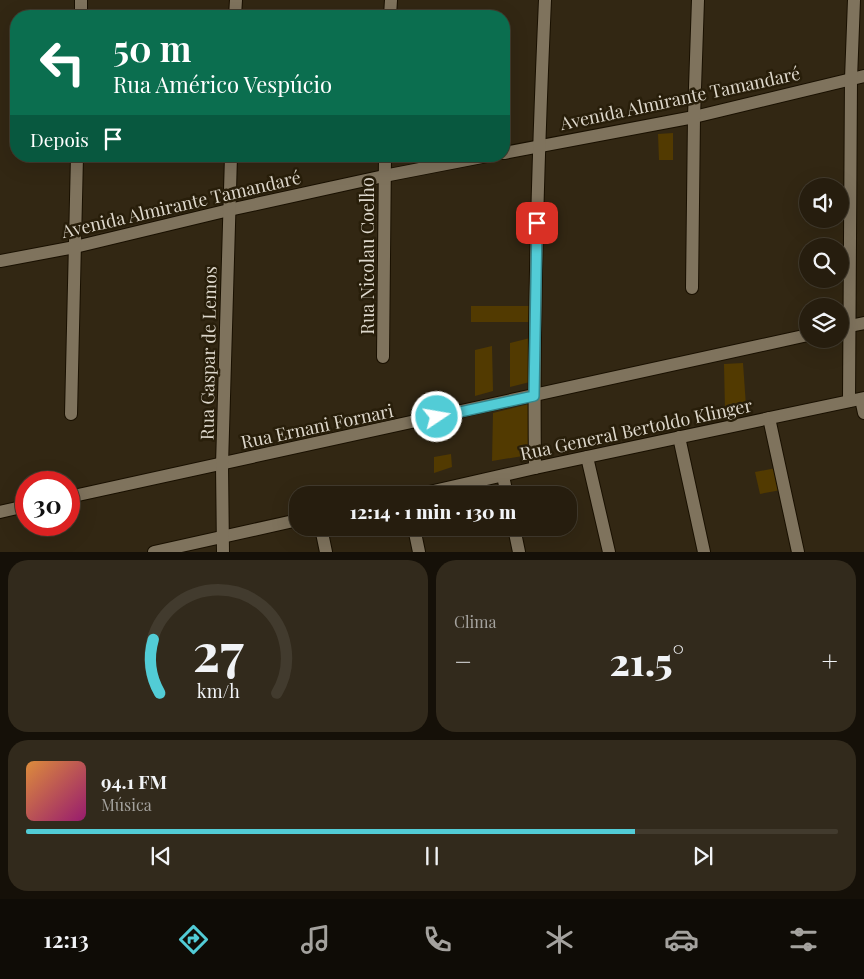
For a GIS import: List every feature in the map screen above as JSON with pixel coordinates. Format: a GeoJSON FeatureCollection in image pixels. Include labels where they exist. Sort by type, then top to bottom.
{"type":"FeatureCollection","features":[{"type":"Feature","properties":{"kind":"street"},"geometry":{"type":"LineString","coordinates":[[535,468],[534,396],[539,146],[545,0]]}},
{"type":"Feature","properties":{"kind":"street"},"geometry":{"type":"LineString","coordinates":[[692,288],[694,117],[698,0]]}},
{"type":"Feature","properties":{"kind":"street"},"geometry":{"type":"LineString","coordinates":[[846,298],[858,78],[854,0]]}},
{"type":"Feature","properties":{"kind":"street","name":"Avenida Almirante Tamandaré"},"geometry":{"type":"LineString","coordinates":[[510,152],[694,117],[858,78]]}},
{"type":"Feature","properties":{"kind":"street"},"geometry":{"type":"LineString","coordinates":[[71,414],[77,162]]}},
{"type":"Feature","properties":{"kind":"street","name":"Rua Gaspar de Lemos"},"geometry":{"type":"LineString","coordinates":[[223,552],[222,464],[230,162]]}},
{"type":"Feature","properties":{"kind":"street","name":"Rua Nicolau Coelho"},"geometry":{"type":"LineString","coordinates":[[384,357],[385,162]]}},
{"type":"Feature","properties":{"kind":"street","name":"Avenida Almirante Tamandaré"},"geometry":{"type":"LineString","coordinates":[[0,261],[75,247],[229,210],[456,162]]}},
{"type":"Feature","properties":{"kind":"street"},"geometry":{"type":"LineString","coordinates":[[849,326],[864,323]]}},
{"type":"Feature","properties":{"kind":"street","name":"Rua Ernani Fornari"},"geometry":{"type":"LineString","coordinates":[[80,495],[799,337]]}},
{"type":"Feature","properties":{"kind":"street"},"geometry":{"type":"LineString","coordinates":[[848,348],[858,399],[864,412]]}},
{"type":"Feature","properties":{"kind":"street","name":"Rua General Bertoldo Klinger"},"geometry":{"type":"LineString","coordinates":[[457,486],[858,399]]}},
{"type":"Feature","properties":{"kind":"street"},"geometry":{"type":"LineString","coordinates":[[769,418],[798,552]]}},
{"type":"Feature","properties":{"kind":"street"},"geometry":{"type":"LineString","coordinates":[[679,437],[704,552]]}},
{"type":"Feature","properties":{"kind":"street"},"geometry":{"type":"LineString","coordinates":[[587,457],[609,552]]}},
{"type":"Feature","properties":{"kind":"street"},"geometry":{"type":"LineString","coordinates":[[503,476],[505,486]]}},
{"type":"Feature","properties":{"kind":"street"},"geometry":{"type":"LineString","coordinates":[[0,512],[15,509]]}},
{"type":"Feature","properties":{"kind":"street"},"geometry":{"type":"LineString","coordinates":[[154,552],[289,522]]}},
{"type":"Feature","properties":{"kind":"street"},"geometry":{"type":"LineString","coordinates":[[323,536],[326,552]]}},
{"type":"Feature","properties":{"kind":"street"},"geometry":{"type":"LineString","coordinates":[[416,536],[419,552]]}},
{"type":"Feature","properties":{"kind":"street"},"geometry":{"type":"LineString","coordinates":[[516,536],[519,552]]}},
{"type":"Feature","properties":{"kind":"building"},"geometry":{"type":"Polygon","coordinates":[[[673,133],[673,160],[659,160],[658,134],[673,133]]]}},
{"type":"Feature","properties":{"kind":"building"},"geometry":{"type":"Polygon","coordinates":[[[471,306],[533,306],[533,322],[471,322],[471,306]]]}},
{"type":"Feature","properties":{"kind":"building"},"geometry":{"type":"Polygon","coordinates":[[[530,338],[530,382],[510,387],[510,343],[530,338]]]}},
{"type":"Feature","properties":{"kind":"building"},"geometry":{"type":"Polygon","coordinates":[[[492,346],[493,391],[475,396],[475,350],[492,346]]]}},
{"type":"Feature","properties":{"kind":"building"},"geometry":{"type":"Polygon","coordinates":[[[743,363],[746,406],[725,410],[724,364],[743,363]]]}},
{"type":"Feature","properties":{"kind":"building"},"geometry":{"type":"Polygon","coordinates":[[[529,404],[529,455],[492,461],[493,413],[529,404]]]}},
{"type":"Feature","properties":{"kind":"building"},"geometry":{"type":"Polygon","coordinates":[[[451,454],[452,467],[434,473],[434,457],[451,454]]]}},
{"type":"Feature","properties":{"kind":"building"},"geometry":{"type":"Polygon","coordinates":[[[776,468],[781,490],[760,494],[755,472],[776,468]]]}},
{"type":"Feature","properties":{"kind":"route"},"geometry":{"type":"LineString","coordinates":[[437,417],[534,396],[537,223]]}}]}
